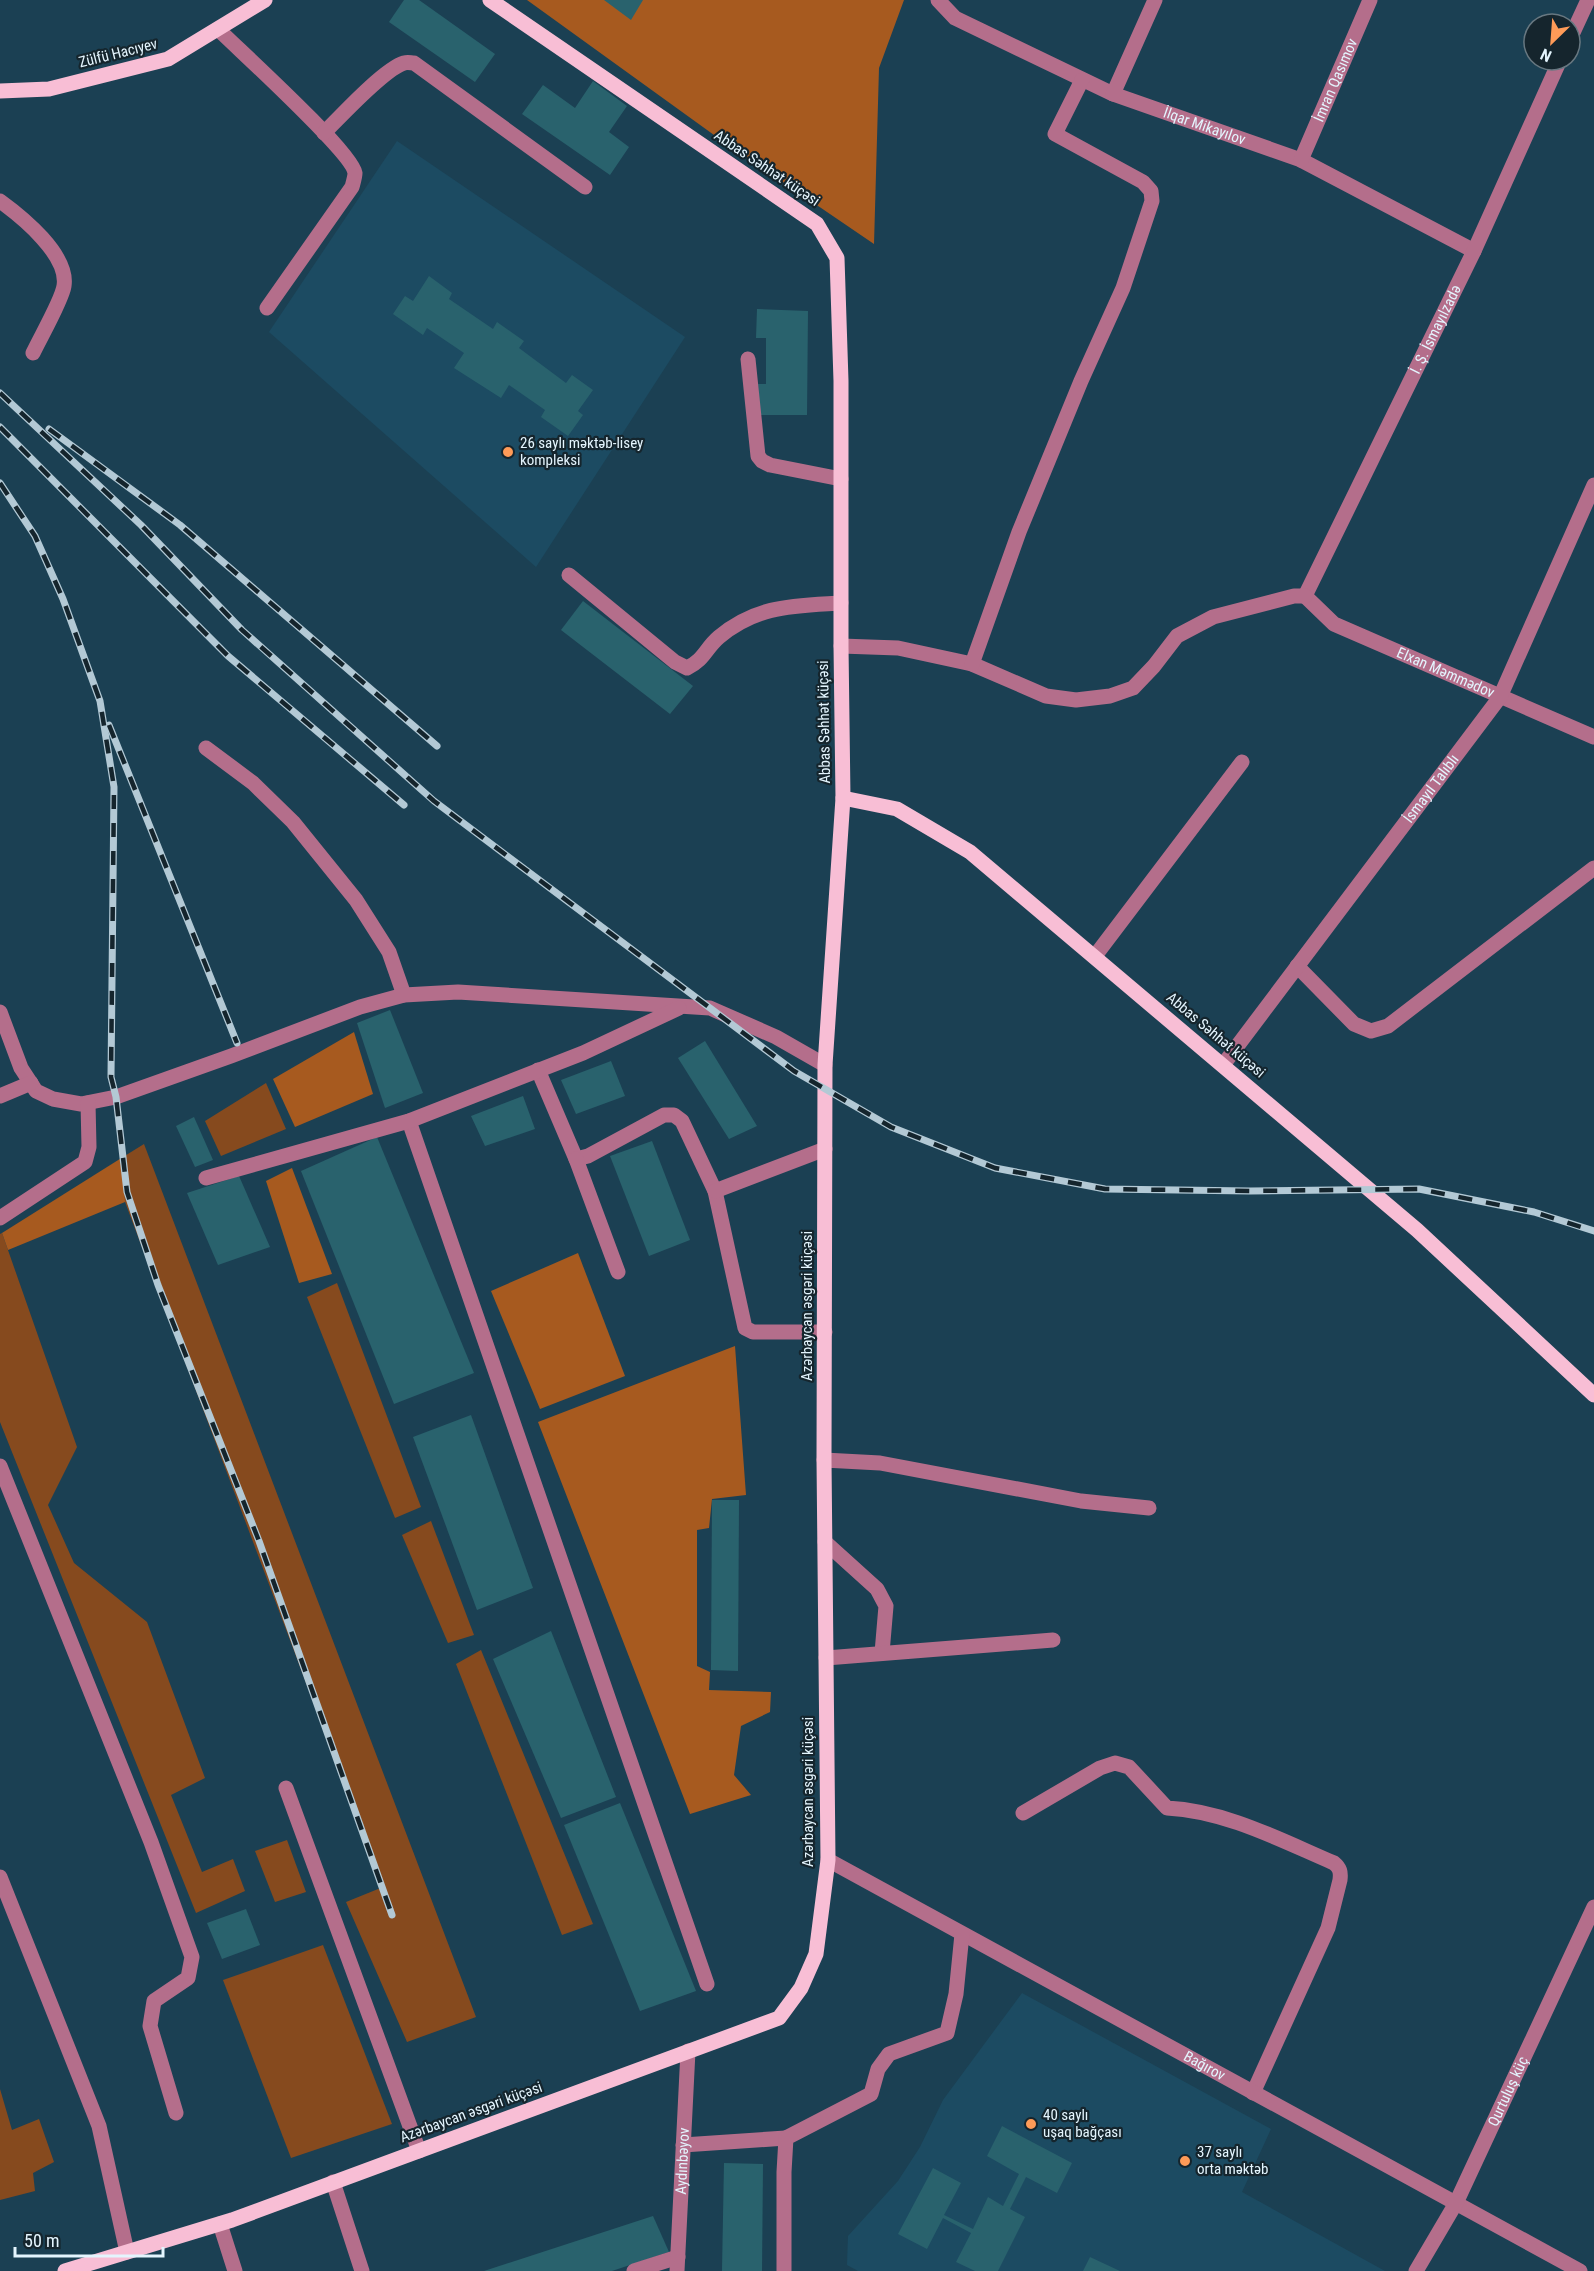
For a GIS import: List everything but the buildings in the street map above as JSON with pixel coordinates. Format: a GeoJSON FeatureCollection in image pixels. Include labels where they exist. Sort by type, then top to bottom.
{"type":"FeatureCollection","features":[{"type":"Feature","properties":{"kind":"main road","name":"Zülfü Hacıyev"},"geometry":{"type":"LineString","coordinates":[[0,91],[49,89],[168,59],[265,0]]}},
{"type":"Feature","properties":{"kind":"main road","name":"Abbas Səhhət küçəsi"},"geometry":{"type":"LineString","coordinates":[[490,0],[817,224],[837,258],[841,381],[840,646],[843,798],[897,809],[970,852],[1417,1230],[1594,1395]]}},
{"type":"Feature","properties":{"kind":"main road","name":"Azərbaycan əsgəri küçəsi"},"geometry":{"type":"LineString","coordinates":[[65,2271],[220,2224],[779,2018],[801,1988],[816,1954],[828,1860],[824,1460],[825,1065],[843,798]]}},
{"type":"Feature","properties":{"kind":"street","name":"İlqar Mikayılov"},"geometry":{"type":"LineString","coordinates":[[938,0],[955,18],[1082,80],[1113,94],[1300,160],[1474,251]]}},
{"type":"Feature","properties":{"kind":"street"},"geometry":{"type":"LineString","coordinates":[[1113,94],[1155,0]]}},
{"type":"Feature","properties":{"kind":"street","name":"İmran Qasımov"},"geometry":{"type":"LineString","coordinates":[[1300,160],[1370,0]]}},
{"type":"Feature","properties":{"kind":"street"},"geometry":{"type":"LineString","coordinates":[[218,29],[302,109],[347,159],[355,172],[352,187],[267,308]]}},
{"type":"Feature","properties":{"kind":"street"},"geometry":{"type":"LineString","coordinates":[[324,133],[365,92],[405,63],[414,63],[585,187]]}},
{"type":"Feature","properties":{"kind":"street","name":"İ. Ş. İsmayılzadə"},"geometry":{"type":"LineString","coordinates":[[1305,596],[1474,251],[1555,72]]}},
{"type":"Feature","properties":{"kind":"street"},"geometry":{"type":"LineString","coordinates":[[972,664],[1019,532],[1081,381],[1123,288],[1152,201],[1151,191],[1143,182],[1055,134],[1082,80]]}},
{"type":"Feature","properties":{"kind":"street"},"geometry":{"type":"LineString","coordinates":[[0,201],[35,231],[55,255],[64,271],[64,287],[33,353]]}},
{"type":"Feature","properties":{"kind":"street"},"geometry":{"type":"LineString","coordinates":[[748,359],[758,456],[770,465],[841,479]]}},
{"type":"Feature","properties":{"kind":"street","name":"İsmayıl Talıblı"},"geometry":{"type":"LineString","coordinates":[[1223,1065],[1500,697],[1594,485]]}},
{"type":"Feature","properties":{"kind":"street"},"geometry":{"type":"LineString","coordinates":[[569,575],[675,662],[687,668],[699,662],[717,639],[740,621],[784,606],[841,603]]}},
{"type":"Feature","properties":{"kind":"street"},"geometry":{"type":"LineString","coordinates":[[840,646],[898,648],[972,664],[1046,696],[1076,700],[1110,696],[1133,688],[1154,666],[1177,636],[1213,617],[1294,596],[1305,596]]}},
{"type":"Feature","properties":{"kind":"street","name":"Elxan Məmmədov"},"geometry":{"type":"LineString","coordinates":[[1305,596],[1334,624],[1594,737]]}},
{"type":"Feature","properties":{"kind":"street"},"geometry":{"type":"LineString","coordinates":[[206,748],[253,783],[293,822],[356,900],[389,952],[404,994]]}},
{"type":"Feature","properties":{"kind":"street"},"geometry":{"type":"LineString","coordinates":[[1095,956],[1242,762]]}},
{"type":"Feature","properties":{"kind":"street"},"geometry":{"type":"LineString","coordinates":[[1297,966],[1354,1024],[1371,1031],[1388,1026],[1594,868]]}},
{"type":"Feature","properties":{"kind":"street"},"geometry":{"type":"LineString","coordinates":[[0,1012],[21,1068],[36,1091],[53,1099],[81,1104],[116,1097],[360,1007],[404,994],[458,992],[710,1008],[776,1037],[825,1065]]}},
{"type":"Feature","properties":{"kind":"street"},"geometry":{"type":"LineString","coordinates":[[206,1178],[409,1122],[583,1053],[682,1007]]}},
{"type":"Feature","properties":{"kind":"street"},"geometry":{"type":"LineString","coordinates":[[538,1070],[576,1159],[618,1272]]}},
{"type":"Feature","properties":{"kind":"street"},"geometry":{"type":"LineString","coordinates":[[0,1096],[31,1083]]}},
{"type":"Feature","properties":{"kind":"street"},"geometry":{"type":"LineString","coordinates":[[0,1218],[85,1162],[89,1147],[88,1103]]}},
{"type":"Feature","properties":{"kind":"street"},"geometry":{"type":"LineString","coordinates":[[576,1159],[588,1156],[664,1116],[674,1115],[682,1121],[715,1191],[745,1328],[753,1332],[825,1332]]}},
{"type":"Feature","properties":{"kind":"street"},"geometry":{"type":"LineString","coordinates":[[409,1122],[707,1984]]}},
{"type":"Feature","properties":{"kind":"street"},"geometry":{"type":"LineString","coordinates":[[715,1191],[825,1149]]}},
{"type":"Feature","properties":{"kind":"street"},"geometry":{"type":"LineString","coordinates":[[824,1460],[880,1463],[1081,1502],[1149,1509]]}},
{"type":"Feature","properties":{"kind":"street"},"geometry":{"type":"LineString","coordinates":[[0,1466],[151,1842],[192,1957],[188,1978],[154,2001],[150,2026],[176,2113]]}},
{"type":"Feature","properties":{"kind":"street"},"geometry":{"type":"LineString","coordinates":[[825,1542],[877,1589],[885,1606],[882,1653]]}},
{"type":"Feature","properties":{"kind":"street"},"geometry":{"type":"LineString","coordinates":[[826,1658],[1053,1640]]}},
{"type":"Feature","properties":{"kind":"street"},"geometry":{"type":"LineString","coordinates":[[1023,1813],[1100,1768],[1115,1763],[1129,1767],[1167,1808],[1189,1809],[1217,1815],[1339,1867],[1340,1880],[1328,1928],[1253,2093]]}},
{"type":"Feature","properties":{"kind":"street"},"geometry":{"type":"LineString","coordinates":[[286,1788],[419,2151]]}},
{"type":"Feature","properties":{"kind":"street","name":"Bağırov"},"geometry":{"type":"LineString","coordinates":[[828,1860],[1580,2271]]}},
{"type":"Feature","properties":{"kind":"street"},"geometry":{"type":"LineString","coordinates":[[0,1877],[99,2126],[128,2252]]}},
{"type":"Feature","properties":{"kind":"street","name":"Qurtuluş küç"},"geometry":{"type":"LineString","coordinates":[[1416,2271],[1456,2203],[1594,1907]]}},
{"type":"Feature","properties":{"kind":"street"},"geometry":{"type":"LineString","coordinates":[[683,2145],[786,2138],[871,2094],[878,2069],[888,2055],[947,2033],[956,1994],[962,1934]]}},
{"type":"Feature","properties":{"kind":"street","name":"Aydınbəyov"},"geometry":{"type":"LineString","coordinates":[[677,2264],[688,2051]]}},
{"type":"Feature","properties":{"kind":"street"},"geometry":{"type":"LineString","coordinates":[[783,2271],[786,2138]]}},
{"type":"Feature","properties":{"kind":"street"},"geometry":{"type":"LineString","coordinates":[[333,2182],[362,2271]]}},
{"type":"Feature","properties":{"kind":"street"},"geometry":{"type":"LineString","coordinates":[[220,2224],[235,2271]]}},
{"type":"Feature","properties":{"kind":"street"},"geometry":{"type":"LineString","coordinates":[[634,2271],[677,2264]]}},
{"type":"Feature","properties":{"kind":"shaded area"},"geometry":{"type":"Polygon","coordinates":[[[527,0],[904,0],[879,68],[874,244],[714,135],[527,0]]]}},
{"type":"Feature","properties":{"kind":"shaded area","name":"26 saylı məktəb-lisey kompleksi"},"geometry":{"type":"Polygon","coordinates":[[[397,141],[685,337],[536,567],[269,332],[397,141]]]}},
{"type":"Feature","properties":{"kind":"shaded area"},"geometry":{"type":"Polygon","coordinates":[[[354,1032],[373,1094],[295,1127],[273,1079],[354,1032]]]}},
{"type":"Feature","properties":{"kind":"shaded area"},"geometry":{"type":"Polygon","coordinates":[[[266,1083],[286,1129],[221,1156],[205,1121],[266,1083]]]}},
{"type":"Feature","properties":{"kind":"shaded area"},"geometry":{"type":"Polygon","coordinates":[[[144,1144],[476,2017],[407,2042],[346,1902],[383,1887],[125,1202],[123,1157],[144,1144]]]}},
{"type":"Feature","properties":{"kind":"shaded area"},"geometry":{"type":"Polygon","coordinates":[[[123,1157],[125,1202],[8,1250],[2,1233],[123,1157]]]}},
{"type":"Feature","properties":{"kind":"shaded area"},"geometry":{"type":"Polygon","coordinates":[[[292,1168],[332,1274],[299,1283],[266,1181],[292,1168]]]}},
{"type":"Feature","properties":{"kind":"shaded area"},"geometry":{"type":"Polygon","coordinates":[[[2,1233],[77,1447],[48,1505],[74,1563],[147,1622],[205,1778],[171,1795],[202,1872],[233,1859],[245,1891],[196,1913],[0,1422],[0,1234],[2,1233]]]}},
{"type":"Feature","properties":{"kind":"shaded area"},"geometry":{"type":"Polygon","coordinates":[[[578,1253],[625,1376],[540,1409],[491,1291],[578,1253]]]}},
{"type":"Feature","properties":{"kind":"shaded area"},"geometry":{"type":"Polygon","coordinates":[[[337,1283],[421,1507],[395,1518],[307,1297],[337,1283]]]}},
{"type":"Feature","properties":{"kind":"shaded area"},"geometry":{"type":"Polygon","coordinates":[[[735,1346],[746,1495],[712,1499],[709,1528],[697,1530],[697,1666],[710,1672],[709,1690],[771,1692],[770,1712],[741,1726],[734,1775],[751,1795],[690,1814],[538,1422],[735,1346]]]}},
{"type":"Feature","properties":{"kind":"shaded area"},"geometry":{"type":"Polygon","coordinates":[[[431,1521],[474,1635],[448,1643],[402,1535],[431,1521]]]}},
{"type":"Feature","properties":{"kind":"shaded area"},"geometry":{"type":"Polygon","coordinates":[[[481,1650],[593,1924],[562,1935],[456,1664],[481,1650]]]}},
{"type":"Feature","properties":{"kind":"shaded area"},"geometry":{"type":"Polygon","coordinates":[[[287,1840],[306,1892],[275,1902],[255,1851],[287,1840]]]}},
{"type":"Feature","properties":{"kind":"shaded area"},"geometry":{"type":"Polygon","coordinates":[[[323,1945],[392,2124],[291,2158],[223,1980],[323,1945]]]}},
{"type":"Feature","properties":{"kind":"shaded area","name":"40 saylı uşaq bağçası"},"geometry":{"type":"Polygon","coordinates":[[[1022,1993],[1271,2129],[1242,2192],[1385,2271],[858,2271],[847,2265],[848,2236],[898,2181],[920,2147],[943,2100],[1022,1993]]]}},
{"type":"Feature","properties":{"kind":"shaded area"},"geometry":{"type":"Polygon","coordinates":[[[0,2089],[12,2130],[39,2119],[54,2162],[33,2173],[35,2191],[0,2200],[0,2089]]]}},
{"type":"Feature","properties":{"kind":"railway"},"geometry":{"type":"LineString","coordinates":[[0,393],[141,525],[242,630],[434,801],[794,1071],[891,1127],[995,1168],[1105,1189],[1250,1191],[1419,1189],[1534,1212],[1594,1231]]}},
{"type":"Feature","properties":{"kind":"railway"},"geometry":{"type":"LineString","coordinates":[[0,427],[228,656],[404,805]]}},
{"type":"Feature","properties":{"kind":"railway"},"geometry":{"type":"LineString","coordinates":[[49,429],[180,525],[437,746]]}},
{"type":"Feature","properties":{"kind":"railway"},"geometry":{"type":"LineString","coordinates":[[0,483],[35,536],[63,599],[100,701],[114,787],[111,1077],[116,1097],[127,1192],[158,1285],[259,1541],[392,1915]]}},
{"type":"Feature","properties":{"kind":"railway"},"geometry":{"type":"LineString","coordinates":[[109,725],[237,1043]]}},
{"type":"Feature","properties":{"kind":"place","name":"26 saylı məktəb-lisey kompleksi"},"geometry":{"type":"Point","coordinates":[508,452]}},
{"type":"Feature","properties":{"kind":"place","name":"40 saylı uşaq bağçası"},"geometry":{"type":"Point","coordinates":[1031,2124]}},
{"type":"Feature","properties":{"kind":"place","name":"37 saylı orta məktəb"},"geometry":{"type":"Point","coordinates":[1185,2161]}}]}
